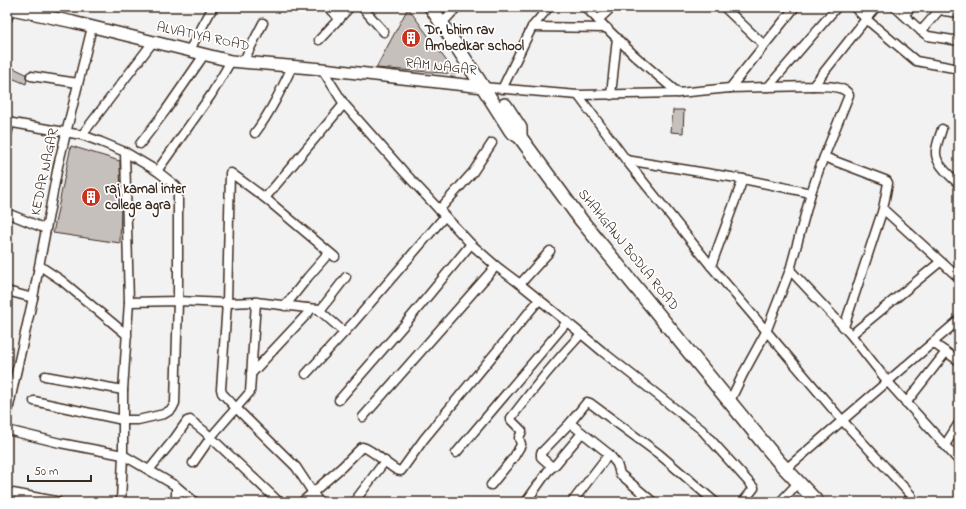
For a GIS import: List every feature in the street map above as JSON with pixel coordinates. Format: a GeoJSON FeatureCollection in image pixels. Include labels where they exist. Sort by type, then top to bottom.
{"type":"FeatureCollection","features":[{"type":"Feature","properties":{"kind":"main road"},"geometry":{"type":"LineString","coordinates":[[431,7],[493,88]]}},
{"type":"Feature","properties":{"kind":"main road"},"geometry":{"type":"LineString","coordinates":[[437,7],[493,88]]}},
{"type":"Feature","properties":{"kind":"main road","name":"SHAHGANJ BODLA ROAD"},"geometry":{"type":"LineString","coordinates":[[493,88],[520,128],[520,137],[581,220],[786,469],[817,502]]}},
{"type":"Feature","properties":{"kind":"street"},"geometry":{"type":"LineString","coordinates":[[189,51],[213,7]]}},
{"type":"Feature","properties":{"kind":"street"},"geometry":{"type":"LineString","coordinates":[[327,7],[340,19]]}},
{"type":"Feature","properties":{"kind":"street"},"geometry":{"type":"LineString","coordinates":[[319,40],[350,7]]}},
{"type":"Feature","properties":{"kind":"street"},"geometry":{"type":"LineString","coordinates":[[362,7],[384,32]]}},
{"type":"Feature","properties":{"kind":"street"},"geometry":{"type":"LineString","coordinates":[[446,19],[457,7]]}},
{"type":"Feature","properties":{"kind":"street"},"geometry":{"type":"LineString","coordinates":[[549,7],[532,27],[493,88],[578,96],[678,93],[730,88],[813,86],[834,87],[848,92],[849,95],[811,193],[790,270],[766,332],[730,401]]}},
{"type":"Feature","properties":{"kind":"street"},"geometry":{"type":"LineString","coordinates":[[585,7],[635,56],[678,93]]}},
{"type":"Feature","properties":{"kind":"street"},"geometry":{"type":"LineString","coordinates":[[598,20],[612,7]]}},
{"type":"Feature","properties":{"kind":"street"},"geometry":{"type":"LineString","coordinates":[[724,7],[764,45]]}},
{"type":"Feature","properties":{"kind":"street"},"geometry":{"type":"LineString","coordinates":[[730,88],[795,7]]}},
{"type":"Feature","properties":{"kind":"street"},"geometry":{"type":"LineString","coordinates":[[768,87],[836,7]]}},
{"type":"Feature","properties":{"kind":"street"},"geometry":{"type":"LineString","coordinates":[[854,7],[916,61],[959,69]]}},
{"type":"Feature","properties":{"kind":"street"},"geometry":{"type":"LineString","coordinates":[[813,86],[876,7]]}},
{"type":"Feature","properties":{"kind":"street"},"geometry":{"type":"LineString","coordinates":[[895,7],[921,31],[929,36],[959,41]]}},
{"type":"Feature","properties":{"kind":"street"},"geometry":{"type":"LineString","coordinates":[[904,16],[911,7]]}},
{"type":"Feature","properties":{"kind":"street"},"geometry":{"type":"LineString","coordinates":[[921,31],[942,7],[941,9],[959,13]]}},
{"type":"Feature","properties":{"kind":"street","name":"ALVATIYA ROAD"},"geometry":{"type":"LineString","coordinates":[[8,12],[73,22],[92,28],[231,61],[395,77]]}},
{"type":"Feature","properties":{"kind":"street"},"geometry":{"type":"LineString","coordinates":[[243,62],[263,23]]}},
{"type":"Feature","properties":{"kind":"street"},"geometry":{"type":"LineString","coordinates":[[532,27],[607,28]]}},
{"type":"Feature","properties":{"kind":"street","name":"KEDAR NAGAR"},"geometry":{"type":"LineString","coordinates":[[7,416],[11,377],[27,324],[40,266],[58,166],[92,28]]}},
{"type":"Feature","properties":{"kind":"street"},"geometry":{"type":"LineString","coordinates":[[611,95],[617,38]]}},
{"type":"Feature","properties":{"kind":"street"},"geometry":{"type":"LineString","coordinates":[[82,135],[153,42]]}},
{"type":"Feature","properties":{"kind":"street"},"geometry":{"type":"LineString","coordinates":[[140,144],[166,110],[204,55]]}},
{"type":"Feature","properties":{"kind":"street"},"geometry":{"type":"LineString","coordinates":[[157,171],[211,95],[231,61]]}},
{"type":"Feature","properties":{"kind":"street"},"geometry":{"type":"LineString","coordinates":[[255,133],[270,111],[292,67]]}},
{"type":"Feature","properties":{"kind":"street"},"geometry":{"type":"LineString","coordinates":[[322,69],[344,104],[404,172],[471,244],[496,266],[702,430],[754,488],[743,502]]}},
{"type":"Feature","properties":{"kind":"street"},"geometry":{"type":"LineString","coordinates":[[31,76],[78,83]]}},
{"type":"Feature","properties":{"kind":"street","name":"RAM NAGAR"},"geometry":{"type":"LineString","coordinates":[[395,77],[493,88]]}},
{"type":"Feature","properties":{"kind":"street"},"geometry":{"type":"LineString","coordinates":[[578,96],[626,160],[766,332],[842,420],[911,495],[907,502]]}},
{"type":"Feature","properties":{"kind":"street"},"geometry":{"type":"LineString","coordinates":[[265,198],[344,104]]}},
{"type":"Feature","properties":{"kind":"street"},"geometry":{"type":"LineString","coordinates":[[7,134],[8,123],[82,135],[125,152],[157,171],[178,189],[178,301],[173,407],[170,411],[164,414],[142,420],[123,420],[34,401]]}},
{"type":"Feature","properties":{"kind":"street"},"geometry":{"type":"LineString","coordinates":[[942,129],[936,152],[936,158],[945,171],[959,184]]}},
{"type":"Feature","properties":{"kind":"street"},"geometry":{"type":"LineString","coordinates":[[306,374],[354,322],[442,213],[473,172],[492,143]]}},
{"type":"Feature","properties":{"kind":"street"},"geometry":{"type":"LineString","coordinates":[[121,502],[123,390],[129,302],[125,152]]}},
{"type":"Feature","properties":{"kind":"street"},"geometry":{"type":"LineString","coordinates":[[824,157],[887,181],[888,183],[883,209],[844,327]]}},
{"type":"Feature","properties":{"kind":"street"},"geometry":{"type":"LineString","coordinates":[[626,160],[743,179],[811,193]]}},
{"type":"Feature","properties":{"kind":"street"},"geometry":{"type":"LineString","coordinates":[[285,306],[308,277],[332,255],[265,198],[231,172],[229,173],[227,303],[221,389],[222,393],[296,467],[319,502]]}},
{"type":"Feature","properties":{"kind":"street"},"geometry":{"type":"LineString","coordinates":[[711,266],[743,179]]}},
{"type":"Feature","properties":{"kind":"street"},"geometry":{"type":"LineString","coordinates":[[883,209],[959,278]]}},
{"type":"Feature","properties":{"kind":"street"},"geometry":{"type":"LineString","coordinates":[[7,214],[46,229]]}},
{"type":"Feature","properties":{"kind":"street"},"geometry":{"type":"LineString","coordinates":[[339,400],[405,324],[471,244]]}},
{"type":"Feature","properties":{"kind":"street"},"geometry":{"type":"LineString","coordinates":[[520,284],[550,251]]}},
{"type":"Feature","properties":{"kind":"street"},"geometry":{"type":"LineString","coordinates":[[851,335],[940,262]]}},
{"type":"Feature","properties":{"kind":"street"},"geometry":{"type":"LineString","coordinates":[[40,266],[60,280],[127,335]]}},
{"type":"Feature","properties":{"kind":"street"},"geometry":{"type":"LineString","coordinates":[[363,417],[496,266]]}},
{"type":"Feature","properties":{"kind":"street"},"geometry":{"type":"LineString","coordinates":[[790,270],[844,327],[906,403],[959,461]]}},
{"type":"Feature","properties":{"kind":"street"},"geometry":{"type":"LineString","coordinates":[[129,302],[256,302],[318,309],[322,308],[346,277]]}},
{"type":"Feature","properties":{"kind":"street"},"geometry":{"type":"LineString","coordinates":[[7,290],[33,298]]}},
{"type":"Feature","properties":{"kind":"street"},"geometry":{"type":"LineString","coordinates":[[302,502],[342,467],[362,447],[366,448],[398,471],[401,471],[424,439],[539,300]]}},
{"type":"Feature","properties":{"kind":"street"},"geometry":{"type":"LineString","coordinates":[[193,462],[211,437],[250,392],[256,302]]}},
{"type":"Feature","properties":{"kind":"street"},"geometry":{"type":"LineString","coordinates":[[251,374],[309,312],[307,308]]}},
{"type":"Feature","properties":{"kind":"street"},"geometry":{"type":"LineString","coordinates":[[318,309],[344,332]]}},
{"type":"Feature","properties":{"kind":"street"},"geometry":{"type":"LineString","coordinates":[[786,469],[959,320]]}},
{"type":"Feature","properties":{"kind":"street"},"geometry":{"type":"LineString","coordinates":[[456,453],[567,322]]}},
{"type":"Feature","properties":{"kind":"street"},"geometry":{"type":"LineString","coordinates":[[491,485],[514,457],[521,445],[519,438],[522,431],[511,420],[511,418],[531,391],[581,334]]}},
{"type":"Feature","properties":{"kind":"street"},"geometry":{"type":"LineString","coordinates":[[933,343],[959,360]]}},
{"type":"Feature","properties":{"kind":"street"},"geometry":{"type":"LineString","coordinates":[[906,403],[946,352]]}},
{"type":"Feature","properties":{"kind":"street"},"geometry":{"type":"LineString","coordinates":[[45,376],[123,390]]}},
{"type":"Feature","properties":{"kind":"street"},"geometry":{"type":"LineString","coordinates":[[549,470],[550,465],[541,457],[541,453],[570,423],[587,402],[659,454],[715,502]]}},
{"type":"Feature","properties":{"kind":"street"},"geometry":{"type":"LineString","coordinates":[[149,470],[188,420],[191,420],[279,502]]}},
{"type":"Feature","properties":{"kind":"street"},"geometry":{"type":"LineString","coordinates":[[570,423],[608,454],[617,464],[620,474],[653,502]]}},
{"type":"Feature","properties":{"kind":"street"},"geometry":{"type":"LineString","coordinates":[[945,446],[959,423]]}},
{"type":"Feature","properties":{"kind":"street"},"geometry":{"type":"LineString","coordinates":[[7,430],[60,443],[123,455],[176,486],[195,502]]}},
{"type":"Feature","properties":{"kind":"street"},"geometry":{"type":"LineString","coordinates":[[526,502],[549,470],[556,464],[582,433]]}},
{"type":"Feature","properties":{"kind":"street"},"geometry":{"type":"LineString","coordinates":[[572,502],[608,454]]}},
{"type":"Feature","properties":{"kind":"street"},"geometry":{"type":"LineString","coordinates":[[354,502],[385,461]]}},
{"type":"Feature","properties":{"kind":"street"},"geometry":{"type":"LineString","coordinates":[[780,502],[799,482]]}},
{"type":"Feature","properties":{"kind":"street"},"geometry":{"type":"LineString","coordinates":[[176,486],[176,502]]}},
{"type":"Feature","properties":{"kind":"street"},"geometry":{"type":"LineString","coordinates":[[9,502],[8,493],[58,502]]}},
{"type":"Feature","properties":{"kind":"building","name":"Dr. bhim rav Ambedkar school"},"geometry":{"type":"Polygon","coordinates":[[[408,8],[456,74],[376,68],[408,8]]]}},
{"type":"Feature","properties":{"kind":"building"},"geometry":{"type":"Polygon","coordinates":[[[7,65],[26,74],[26,84],[7,76],[7,65]]]}},
{"type":"Feature","properties":{"kind":"building"},"geometry":{"type":"Polygon","coordinates":[[[673,110],[684,110],[683,133],[671,132],[673,110]]]}},
{"type":"Feature","properties":{"kind":"building","name":"raj kamal inter college agra"},"geometry":{"type":"Polygon","coordinates":[[[71,146],[120,161],[120,243],[53,233],[71,146]]]}},
{"type":"Feature","properties":{"kind":"place","name":"Dr. bhim rav Ambedkar school"},"geometry":{"type":"Point","coordinates":[411,38]}},
{"type":"Feature","properties":{"kind":"place","name":"raj kamal inter college agra"},"geometry":{"type":"Point","coordinates":[91,197]}}]}
